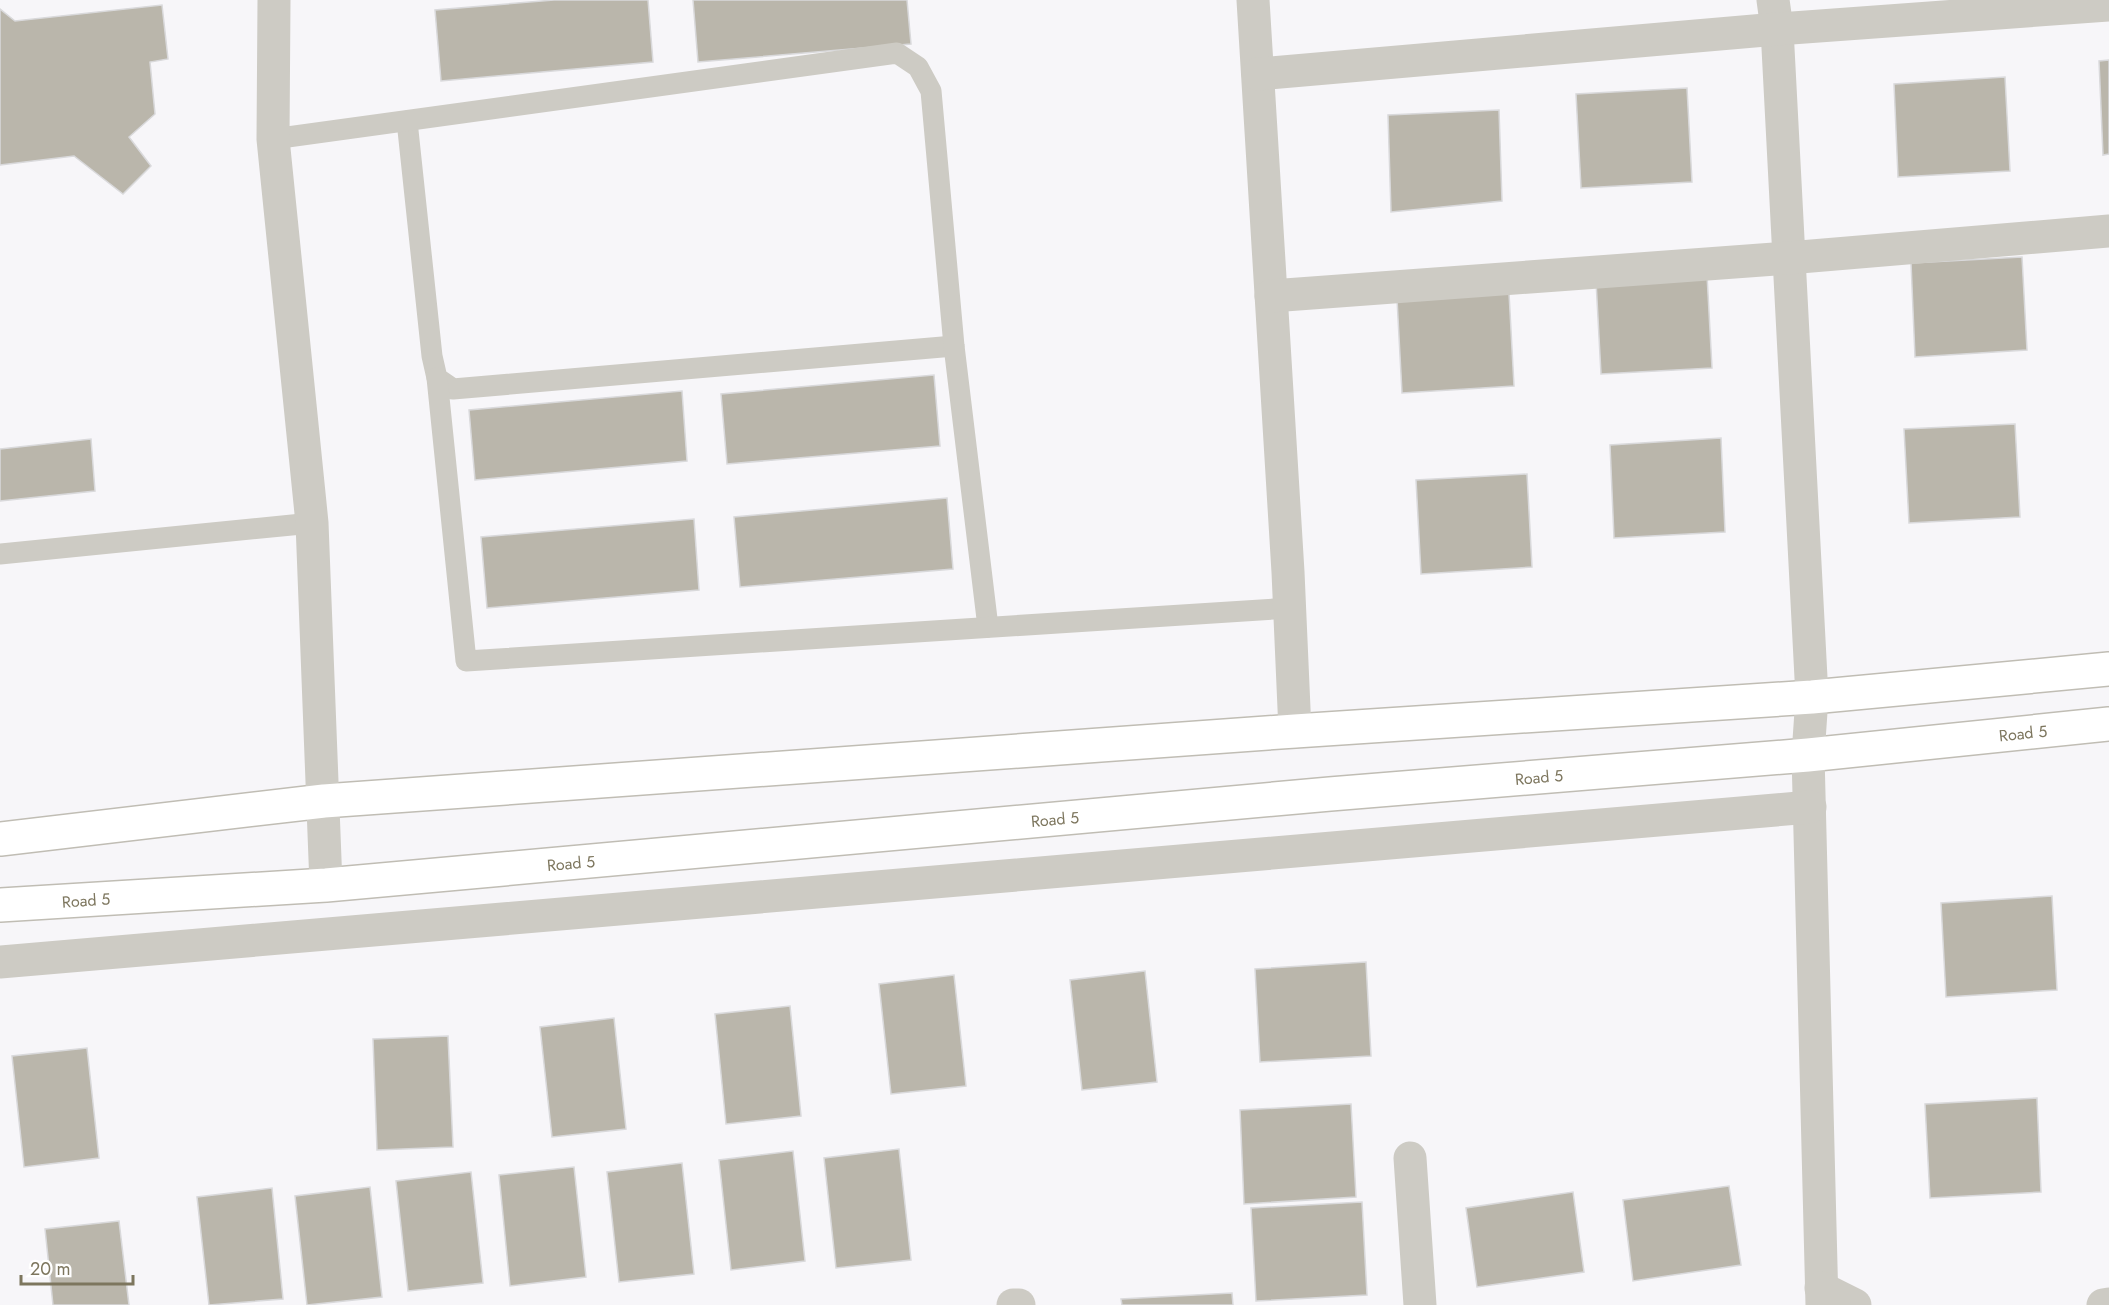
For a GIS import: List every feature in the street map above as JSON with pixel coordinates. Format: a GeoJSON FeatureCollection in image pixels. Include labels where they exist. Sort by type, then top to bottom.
{"type":"FeatureCollection","features":[{"type":"Feature","properties":{"kind":"street"},"geometry":{"type":"LineString","coordinates":[[274,0],[273,140],[312,524],[326,885]]}},
{"type":"Feature","properties":{"kind":"street"},"geometry":{"type":"LineString","coordinates":[[1253,0],[1290,608],[1295,731]]}},
{"type":"Feature","properties":{"kind":"street"},"geometry":{"type":"LineString","coordinates":[[1258,74],[1775,14],[2109,5]]}},
{"type":"Feature","properties":{"kind":"street"},"geometry":{"type":"LineString","coordinates":[[1775,14],[1812,697],[1808,755],[1822,1296],[1855,1305]]}},
{"type":"Feature","properties":{"kind":"street"},"geometry":{"type":"LineString","coordinates":[[1271,296],[1788,258],[2109,231]]}},
{"type":"Feature","properties":{"kind":"street"},"geometry":{"type":"LineString","coordinates":[[0,839],[324,801],[1295,731],[1812,697],[2109,669]]}},
{"type":"Feature","properties":{"kind":"street","name":"Road 5"},"geometry":{"type":"LineString","coordinates":[[0,905],[326,885],[1342,793],[1808,755],[2109,724]]}},
{"type":"Feature","properties":{"kind":"street"},"geometry":{"type":"LineString","coordinates":[[0,962],[1810,807]]}},
{"type":"Feature","properties":{"kind":"street"},"geometry":{"type":"LineString","coordinates":[[1410,1158],[1420,1305]]}},
{"type":"Feature","properties":{"kind":"street"},"geometry":{"type":"LineString","coordinates":[[2103,1305],[2109,1304]]}},
{"type":"Feature","properties":{"kind":"street"},"geometry":{"type":"LineString","coordinates":[[1013,1305],[1019,1305]]}},
{"type":"Feature","properties":{"kind":"lane"},"geometry":{"type":"LineString","coordinates":[[273,140],[897,53],[918,67],[931,91],[954,346],[988,627]]}},
{"type":"Feature","properties":{"kind":"lane"},"geometry":{"type":"LineString","coordinates":[[407,121],[432,356],[437,378],[466,661],[1290,608]]}},
{"type":"Feature","properties":{"kind":"lane"},"geometry":{"type":"LineString","coordinates":[[437,378],[453,389],[954,346]]}},
{"type":"Feature","properties":{"kind":"lane"},"geometry":{"type":"LineString","coordinates":[[0,554],[312,524]]}},
{"type":"Feature","properties":{"kind":"building"},"geometry":{"type":"Polygon","coordinates":[[[554,0],[648,0],[653,62],[441,81],[435,10],[554,0]]]}},
{"type":"Feature","properties":{"kind":"building"},"geometry":{"type":"Polygon","coordinates":[[[693,0],[907,0],[911,44],[698,62],[693,0]]]}},
{"type":"Feature","properties":{"kind":"building"},"geometry":{"type":"Polygon","coordinates":[[[162,5],[168,59],[150,62],[155,114],[129,137],[151,166],[123,194],[74,156],[0,165],[0,9],[15,21],[162,5]]]}},
{"type":"Feature","properties":{"kind":"building"},"geometry":{"type":"Polygon","coordinates":[[[2109,60],[2109,154],[2103,155],[2099,61],[2109,60]]]}},
{"type":"Feature","properties":{"kind":"building"},"geometry":{"type":"Polygon","coordinates":[[[2005,77],[2010,171],[1898,177],[1894,84],[2005,77]]]}},
{"type":"Feature","properties":{"kind":"building"},"geometry":{"type":"Polygon","coordinates":[[[1687,88],[1692,182],[1581,188],[1576,94],[1687,88]]]}},
{"type":"Feature","properties":{"kind":"building"},"geometry":{"type":"Polygon","coordinates":[[[1499,110],[1502,201],[1391,212],[1388,115],[1499,110]]]}},
{"type":"Feature","properties":{"kind":"building"},"geometry":{"type":"Polygon","coordinates":[[[2022,257],[2027,350],[1915,357],[1911,263],[2022,257]]]}},
{"type":"Feature","properties":{"kind":"building"},"geometry":{"type":"Polygon","coordinates":[[[1707,275],[1712,368],[1601,374],[1596,281],[1707,275]]]}},
{"type":"Feature","properties":{"kind":"building"},"geometry":{"type":"Polygon","coordinates":[[[1509,293],[1514,386],[1402,393],[1397,299],[1509,293]]]}},
{"type":"Feature","properties":{"kind":"building"},"geometry":{"type":"Polygon","coordinates":[[[934,375],[940,446],[727,464],[721,394],[934,375]]]}},
{"type":"Feature","properties":{"kind":"building"},"geometry":{"type":"Polygon","coordinates":[[[682,391],[687,461],[475,480],[469,410],[682,391]]]}},
{"type":"Feature","properties":{"kind":"building"},"geometry":{"type":"Polygon","coordinates":[[[2015,424],[2020,517],[1909,523],[1904,429],[2015,424]]]}},
{"type":"Feature","properties":{"kind":"building"},"geometry":{"type":"Polygon","coordinates":[[[1721,438],[1725,532],[1614,538],[1610,445],[1721,438]]]}},
{"type":"Feature","properties":{"kind":"building"},"geometry":{"type":"Polygon","coordinates":[[[91,439],[95,491],[0,501],[0,449],[91,439]]]}},
{"type":"Feature","properties":{"kind":"building"},"geometry":{"type":"Polygon","coordinates":[[[1527,474],[1532,567],[1421,574],[1416,480],[1527,474]]]}},
{"type":"Feature","properties":{"kind":"building"},"geometry":{"type":"Polygon","coordinates":[[[947,498],[953,569],[740,587],[734,517],[947,498]]]}},
{"type":"Feature","properties":{"kind":"building"},"geometry":{"type":"Polygon","coordinates":[[[694,519],[699,590],[487,608],[481,537],[694,519]]]}},
{"type":"Feature","properties":{"kind":"building"},"geometry":{"type":"Polygon","coordinates":[[[2052,896],[2057,990],[1946,997],[1941,903],[2052,896]]]}},
{"type":"Feature","properties":{"kind":"building"},"geometry":{"type":"Polygon","coordinates":[[[1366,962],[1371,1056],[1260,1062],[1255,969],[1366,962]]]}},
{"type":"Feature","properties":{"kind":"building"},"geometry":{"type":"Polygon","coordinates":[[[1145,971],[1157,1082],[1082,1090],[1070,980],[1145,971]]]}},
{"type":"Feature","properties":{"kind":"building"},"geometry":{"type":"Polygon","coordinates":[[[954,975],[966,1086],[891,1094],[879,984],[954,975]]]}},
{"type":"Feature","properties":{"kind":"building"},"geometry":{"type":"Polygon","coordinates":[[[790,1006],[801,1116],[726,1124],[715,1014],[790,1006]]]}},
{"type":"Feature","properties":{"kind":"building"},"geometry":{"type":"Polygon","coordinates":[[[614,1018],[626,1129],[552,1137],[540,1027],[614,1018]]]}},
{"type":"Feature","properties":{"kind":"building"},"geometry":{"type":"Polygon","coordinates":[[[448,1036],[453,1147],[377,1150],[373,1039],[448,1036]]]}},
{"type":"Feature","properties":{"kind":"building"},"geometry":{"type":"Polygon","coordinates":[[[87,1048],[99,1158],[24,1167],[12,1056],[87,1048]]]}},
{"type":"Feature","properties":{"kind":"building"},"geometry":{"type":"Polygon","coordinates":[[[2037,1098],[2041,1192],[1930,1198],[1925,1104],[2037,1098]]]}},
{"type":"Feature","properties":{"kind":"building"},"geometry":{"type":"Polygon","coordinates":[[[1351,1104],[1356,1197],[1244,1204],[1240,1110],[1351,1104]]]}},
{"type":"Feature","properties":{"kind":"building"},"geometry":{"type":"Polygon","coordinates":[[[899,1149],[911,1260],[836,1268],[824,1158],[899,1149]]]}},
{"type":"Feature","properties":{"kind":"building"},"geometry":{"type":"Polygon","coordinates":[[[793,1151],[805,1261],[731,1270],[719,1160],[793,1151]]]}},
{"type":"Feature","properties":{"kind":"building"},"geometry":{"type":"Polygon","coordinates":[[[682,1163],[694,1274],[619,1282],[607,1172],[682,1163]]]}},
{"type":"Feature","properties":{"kind":"building"},"geometry":{"type":"Polygon","coordinates":[[[574,1167],[586,1277],[510,1286],[499,1175],[574,1167]]]}},
{"type":"Feature","properties":{"kind":"building"},"geometry":{"type":"Polygon","coordinates":[[[471,1172],[483,1283],[408,1291],[396,1181],[471,1172]]]}},
{"type":"Feature","properties":{"kind":"building"},"geometry":{"type":"Polygon","coordinates":[[[1729,1186],[1741,1265],[1633,1281],[1623,1200],[1729,1186]]]}},
{"type":"Feature","properties":{"kind":"building"},"geometry":{"type":"Polygon","coordinates":[[[370,1187],[382,1297],[307,1305],[295,1196],[370,1187]]]}},
{"type":"Feature","properties":{"kind":"building"},"geometry":{"type":"Polygon","coordinates":[[[272,1188],[283,1299],[209,1305],[197,1197],[272,1188]]]}},
{"type":"Feature","properties":{"kind":"building"},"geometry":{"type":"Polygon","coordinates":[[[1573,1192],[1584,1272],[1477,1287],[1466,1208],[1573,1192]]]}},
{"type":"Feature","properties":{"kind":"building"},"geometry":{"type":"Polygon","coordinates":[[[1362,1202],[1367,1295],[1256,1301],[1251,1208],[1362,1202]]]}},
{"type":"Feature","properties":{"kind":"building"},"geometry":{"type":"Polygon","coordinates":[[[119,1221],[129,1305],[53,1305],[45,1229],[119,1221]]]}},
{"type":"Feature","properties":{"kind":"building"},"geometry":{"type":"Polygon","coordinates":[[[1232,1293],[1233,1305],[1122,1305],[1121,1299],[1232,1293]]]}}]}
